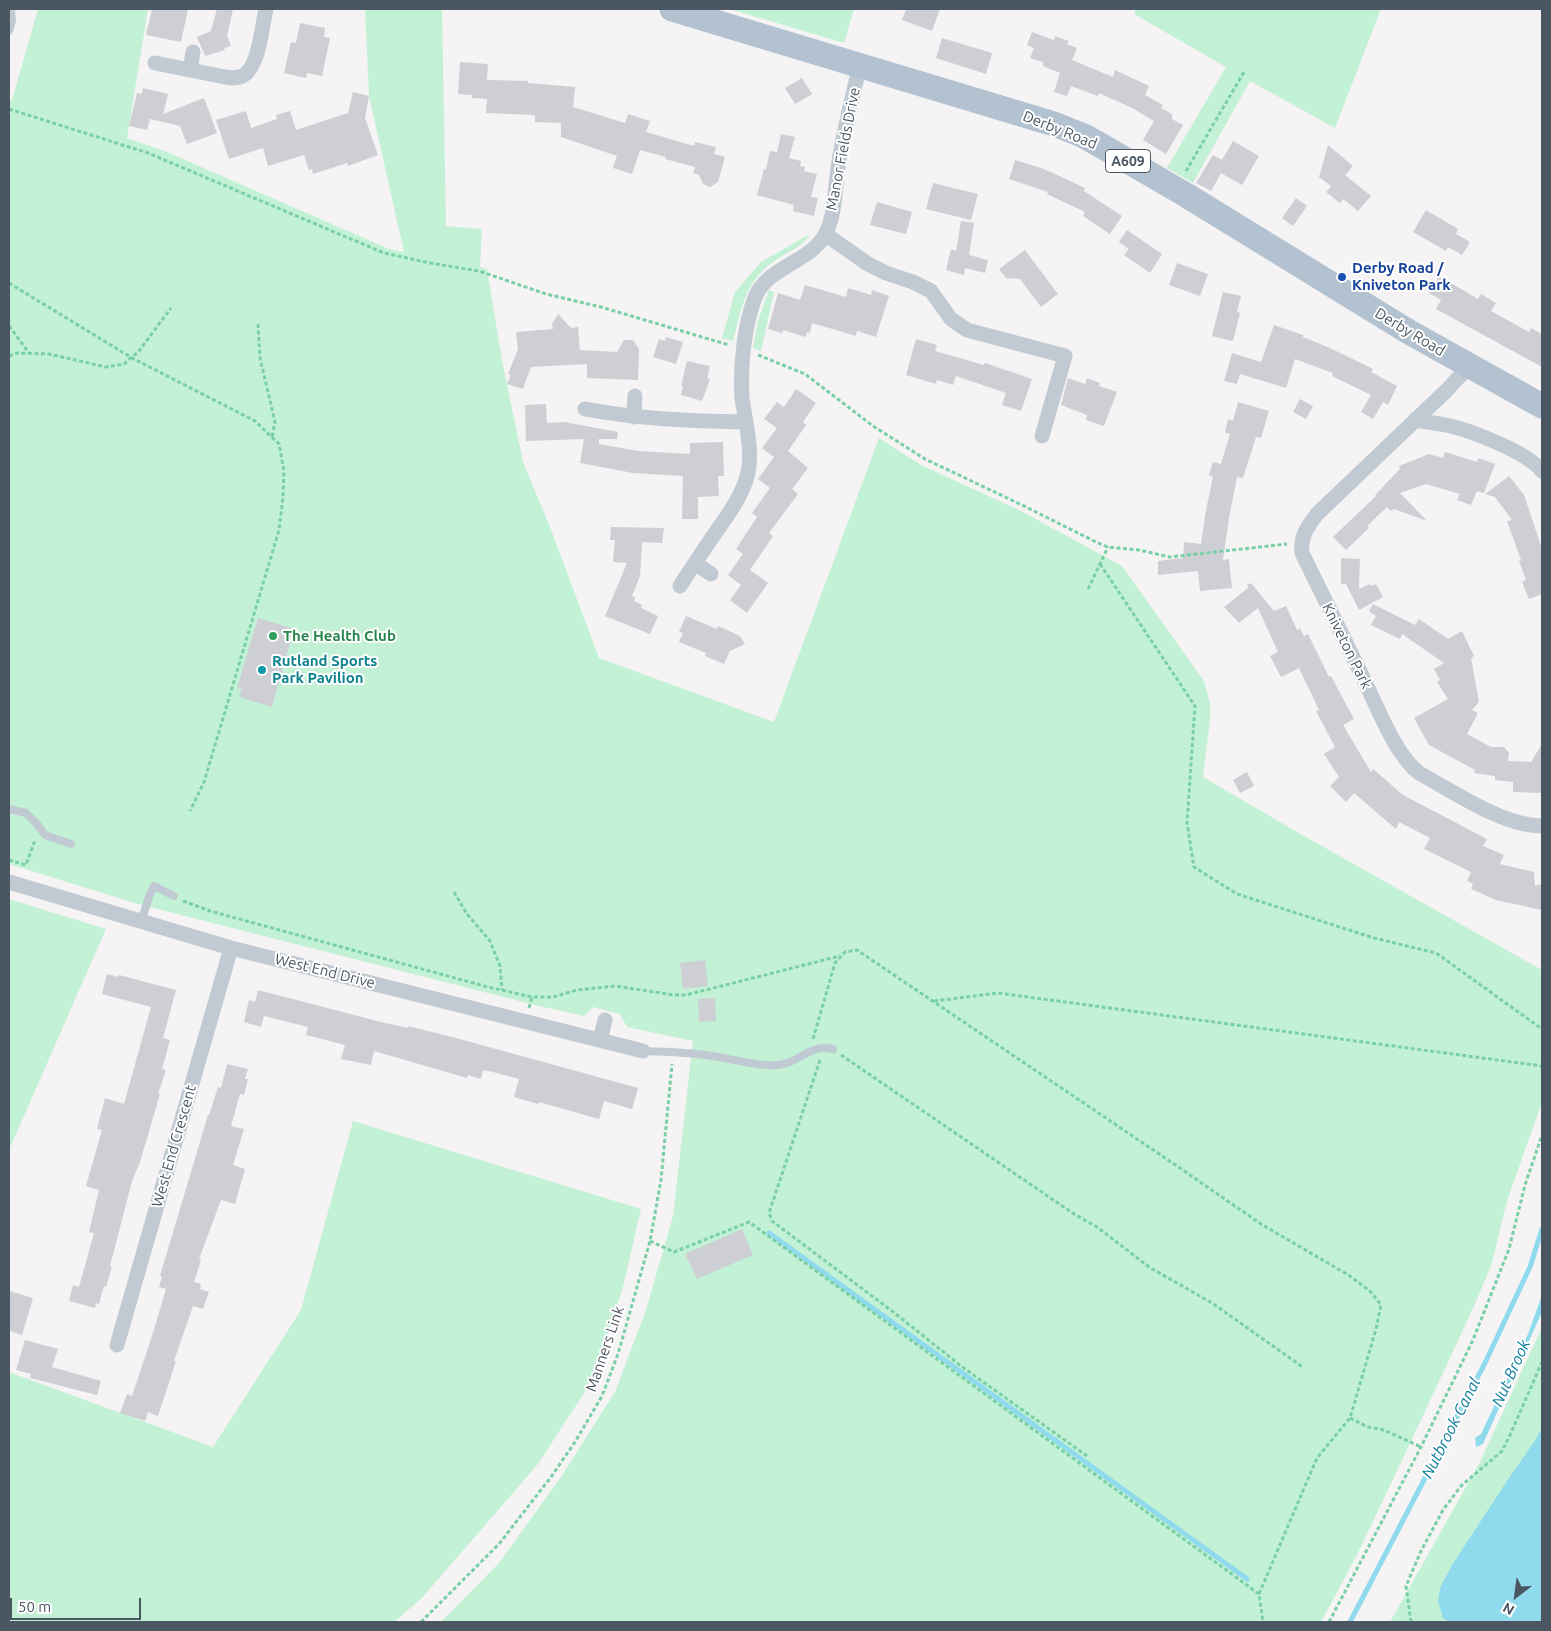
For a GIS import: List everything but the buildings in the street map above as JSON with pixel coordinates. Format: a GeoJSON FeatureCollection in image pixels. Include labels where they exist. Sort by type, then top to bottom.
{"type":"FeatureCollection","features":[{"type":"Feature","properties":{"kind":"main road","name":"Derby Road"},"geometry":{"type":"LineString","coordinates":[[672,9],[860,64],[1054,124],[1084,136],[1176,189],[1409,332],[1542,406]]}},
{"type":"Feature","properties":{"kind":"street"},"geometry":{"type":"LineString","coordinates":[[155,63],[224,77],[235,78],[244,75],[251,68],[257,54],[266,9]]}},
{"type":"Feature","properties":{"kind":"street"},"geometry":{"type":"LineString","coordinates":[[190,70],[193,52]]}},
{"type":"Feature","properties":{"kind":"street","name":"Manor Fields Drive"},"geometry":{"type":"LineString","coordinates":[[680,586],[736,501],[745,482],[749,458],[742,395],[744,349],[754,301],[763,284],[777,272],[814,248],[825,234],[830,223],[839,158],[860,64]]}},
{"type":"Feature","properties":{"kind":"street"},"geometry":{"type":"LineString","coordinates":[[825,234],[868,264],[886,274],[913,282],[931,291],[951,319],[967,330],[1065,356],[1042,436]]}},
{"type":"Feature","properties":{"kind":"street"},"geometry":{"type":"LineString","coordinates":[[1301,542],[1305,531],[1317,514],[1416,420],[1469,366]]}},
{"type":"Feature","properties":{"kind":"street"},"geometry":{"type":"LineString","coordinates":[[634,417],[636,396]]}},
{"type":"Feature","properties":{"kind":"street"},"geometry":{"type":"LineString","coordinates":[[585,409],[634,417],[745,422]]}},
{"type":"Feature","properties":{"kind":"street"},"geometry":{"type":"LineString","coordinates":[[1416,420],[1448,425],[1489,439],[1524,456],[1542,471]]}},
{"type":"Feature","properties":{"kind":"street","name":"Kniveton Park"},"geometry":{"type":"LineString","coordinates":[[1301,542],[1302,552],[1367,686],[1403,755],[1412,767],[1419,773],[1492,812],[1522,824],[1542,826]]}},
{"type":"Feature","properties":{"kind":"street"},"geometry":{"type":"LineString","coordinates":[[695,563],[711,574]]}},
{"type":"Feature","properties":{"kind":"street","name":"West End Drive"},"geometry":{"type":"LineString","coordinates":[[9,882],[231,948],[643,1051]]}},
{"type":"Feature","properties":{"kind":"street","name":"West End Crescent"},"geometry":{"type":"LineString","coordinates":[[117,1345],[231,948]]}},
{"type":"Feature","properties":{"kind":"street"},"geometry":{"type":"LineString","coordinates":[[600,1040],[605,1020]]}},
{"type":"Feature","properties":{"kind":"lane"},"geometry":{"type":"LineString","coordinates":[[9,31],[12,21],[11,9]]}},
{"type":"Feature","properties":{"kind":"lane"},"geometry":{"type":"LineString","coordinates":[[9,809],[26,813],[45,835],[71,844]]}},
{"type":"Feature","properties":{"kind":"lane"},"geometry":{"type":"LineString","coordinates":[[141,922],[154,886],[174,896]]}},
{"type":"Feature","properties":{"kind":"lane"},"geometry":{"type":"LineString","coordinates":[[643,1051],[710,1056],[756,1064],[783,1064],[800,1057],[808,1051],[824,1048],[833,1050]]}},
{"type":"Feature","properties":{"kind":"path"},"geometry":{"type":"LineString","coordinates":[[1176,189],[1244,72]]}},
{"type":"Feature","properties":{"kind":"path"},"geometry":{"type":"LineString","coordinates":[[9,109],[148,153],[384,253],[479,271],[546,294],[601,307],[744,349],[805,374],[873,426],[925,459],[1080,535],[1108,546],[1170,557],[1301,542]]}},
{"type":"Feature","properties":{"kind":"path"},"geometry":{"type":"LineString","coordinates":[[9,285],[132,358],[255,421],[279,444],[284,471],[279,530],[204,782],[190,811]]}},
{"type":"Feature","properties":{"kind":"path"},"geometry":{"type":"LineString","coordinates":[[9,356],[17,353],[50,354],[106,367],[124,364],[132,358],[171,308]]}},
{"type":"Feature","properties":{"kind":"path"},"geometry":{"type":"LineString","coordinates":[[258,324],[260,358],[276,422],[272,437]]}},
{"type":"Feature","properties":{"kind":"path"},"geometry":{"type":"LineString","coordinates":[[9,326],[30,354]]}},
{"type":"Feature","properties":{"kind":"path"},"geometry":{"type":"LineString","coordinates":[[1088,589],[1108,546]]}},
{"type":"Feature","properties":{"kind":"path"},"geometry":{"type":"LineString","coordinates":[[1100,564],[1195,706],[1187,823],[1194,867],[1237,894],[1374,938],[1436,953],[1542,1028]]}},
{"type":"Feature","properties":{"kind":"path"},"geometry":{"type":"LineString","coordinates":[[9,860],[26,865],[40,828]]}},
{"type":"Feature","properties":{"kind":"path"},"geometry":{"type":"LineString","coordinates":[[454,892],[467,914],[490,941],[500,966],[502,990]]}},
{"type":"Feature","properties":{"kind":"path"},"geometry":{"type":"LineString","coordinates":[[174,896],[210,911],[532,997],[553,996],[577,990],[614,986],[686,995],[840,956]]}},
{"type":"Feature","properties":{"kind":"path"},"geometry":{"type":"LineString","coordinates":[[808,1051],[816,1031],[835,963],[845,952],[857,950],[1261,1224],[1350,1276],[1371,1292],[1381,1305],[1376,1329],[1350,1418],[1317,1458],[1259,1594],[1264,1622]]}},
{"type":"Feature","properties":{"kind":"path"},"geometry":{"type":"LineString","coordinates":[[934,1001],[998,993],[1542,1066]]}},
{"type":"Feature","properties":{"kind":"path"},"geometry":{"type":"LineString","coordinates":[[529,1010],[532,997]]}},
{"type":"Feature","properties":{"kind":"path"},"geometry":{"type":"LineString","coordinates":[[824,1048],[769,1213],[772,1222],[892,1311],[961,1366],[1087,1456]]}},
{"type":"Feature","properties":{"kind":"path"},"geometry":{"type":"LineString","coordinates":[[833,1050],[1074,1214],[1097,1227],[1149,1267],[1212,1303],[1304,1368]]}},
{"type":"Feature","properties":{"kind":"path","name":"Manners Link"},"geometry":{"type":"LineString","coordinates":[[421,1622],[498,1544],[551,1477],[575,1442],[602,1396],[618,1354],[650,1242],[661,1180],[673,1052]]}},
{"type":"Feature","properties":{"kind":"path"},"geometry":{"type":"LineString","coordinates":[[1330,1622],[1421,1448],[1477,1331],[1508,1249],[1525,1184],[1542,1135]]}},
{"type":"Feature","properties":{"kind":"path"},"geometry":{"type":"LineString","coordinates":[[650,1242],[674,1252],[749,1222],[1259,1594]]}},
{"type":"Feature","properties":{"kind":"path"},"geometry":{"type":"LineString","coordinates":[[1411,1622],[1406,1586],[1421,1551],[1443,1510],[1461,1486],[1502,1451],[1542,1362]]}},
{"type":"Feature","properties":{"kind":"path"},"geometry":{"type":"LineString","coordinates":[[1350,1418],[1368,1427],[1384,1430],[1421,1448]]}},
{"type":"Feature","properties":{"kind":"green space"},"geometry":{"type":"Polygon","coordinates":[[[38,9],[148,9],[127,138],[167,152],[389,249],[404,252],[369,96],[365,9],[442,9],[446,226],[482,229],[480,267],[487,269],[502,360],[523,462],[550,527],[599,658],[774,722],[879,438],[921,465],[1021,511],[1122,566],[1204,681],[1210,703],[1210,720],[1203,777],[1542,970],[1542,1102],[1507,1201],[1492,1263],[1475,1304],[1358,1553],[1321,1622],[441,1622],[499,1563],[561,1477],[615,1392],[646,1310],[673,1216],[693,1041],[627,1027],[620,1014],[593,1007],[584,1016],[539,1006],[138,904],[9,864],[9,99],[12,100],[38,9]]]}},
{"type":"Feature","properties":{"kind":"green space"},"geometry":{"type":"Polygon","coordinates":[[[730,9],[854,9],[844,43],[730,9]]]}},
{"type":"Feature","properties":{"kind":"green space"},"geometry":{"type":"Polygon","coordinates":[[[1136,9],[1381,9],[1335,128],[1250,81],[1193,183],[1167,168],[1226,67],[1134,14],[1136,9]]]}},
{"type":"Feature","properties":{"kind":"green space"},"geometry":{"type":"Polygon","coordinates":[[[810,234],[800,245],[766,267],[758,276],[746,295],[733,341],[722,338],[735,292],[761,262],[810,234]]]}},
{"type":"Feature","properties":{"kind":"green space"},"geometry":{"type":"Polygon","coordinates":[[[769,290],[774,292],[761,351],[753,348],[758,321],[769,290]]]}},
{"type":"Feature","properties":{"kind":"green space"},"geometry":{"type":"Polygon","coordinates":[[[9,899],[106,929],[9,1150],[9,899]]]}},
{"type":"Feature","properties":{"kind":"green space"},"geometry":{"type":"Polygon","coordinates":[[[353,1121],[641,1209],[623,1287],[603,1350],[586,1390],[538,1464],[421,1599],[394,1622],[9,1622],[9,1372],[213,1447],[301,1310],[353,1121]]]}},
{"type":"Feature","properties":{"kind":"green space"},"geometry":{"type":"Polygon","coordinates":[[[1542,1327],[1542,1622],[1390,1622],[1480,1462],[1542,1327]]]}},
{"type":"Feature","properties":{"kind":"water","name":"Nut Brook"},"geometry":{"type":"Polygon","coordinates":[[[1542,1295],[1542,1312],[1483,1444],[1476,1447],[1475,1438],[1481,1434],[1528,1334],[1542,1295]]]}},
{"type":"Feature","properties":{"kind":"water"},"geometry":{"type":"Polygon","coordinates":[[[1542,1428],[1542,1622],[1449,1622],[1443,1618],[1438,1601],[1440,1588],[1452,1565],[1542,1428]]]}},
{"type":"Feature","properties":{"kind":"waterway","name":"Nutbrook Canal"},"geometry":{"type":"LineString","coordinates":[[1350,1622],[1485,1363],[1530,1267],[1542,1229]]}},
{"type":"Feature","properties":{"kind":"waterway"},"geometry":{"type":"LineString","coordinates":[[769,1233],[1247,1579]]}},
{"type":"Feature","properties":{"kind":"place","name":"Derby Road / Kniveton Park"},"geometry":{"type":"Point","coordinates":[1342,277]}},
{"type":"Feature","properties":{"kind":"place","name":"The Health Club"},"geometry":{"type":"Point","coordinates":[273,636]}},
{"type":"Feature","properties":{"kind":"place","name":"Rutland Sports Park Pavilion"},"geometry":{"type":"Point","coordinates":[262,670]}}]}
